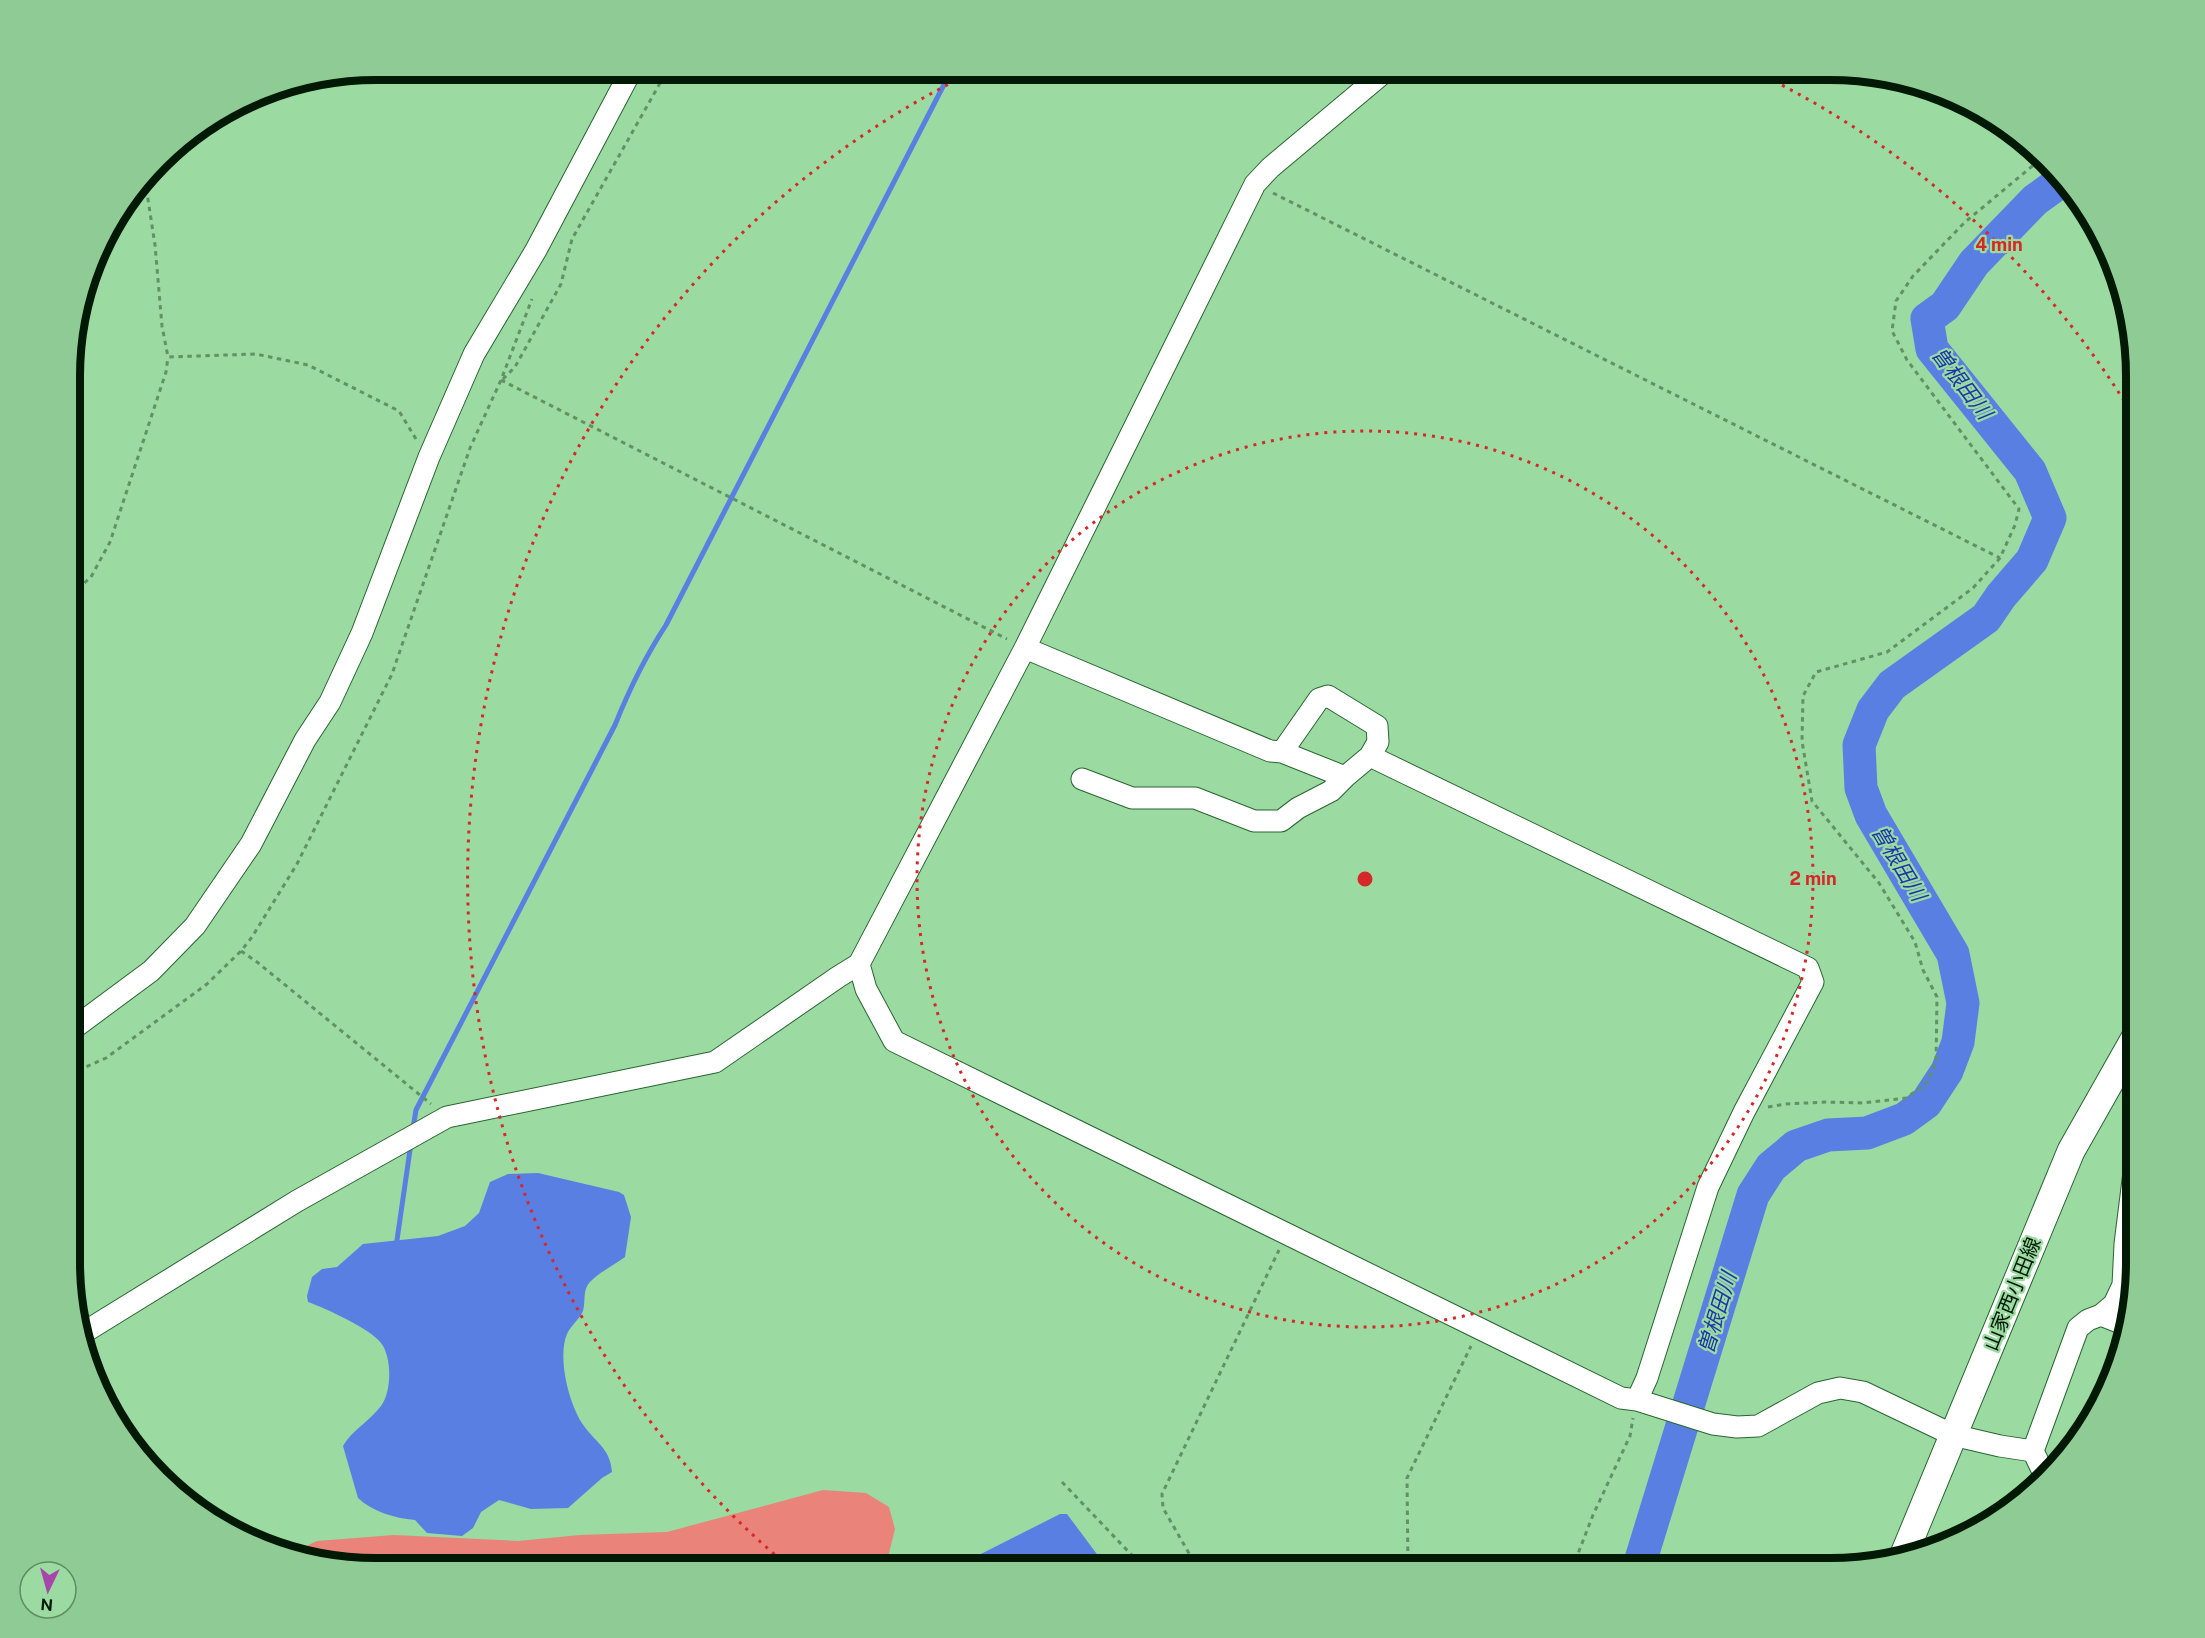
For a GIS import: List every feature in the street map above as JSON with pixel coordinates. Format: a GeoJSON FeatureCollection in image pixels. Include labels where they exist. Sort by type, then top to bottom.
{"type":"FeatureCollection","features":[{"type":"Feature","properties":{"kind":"main road","name":"山家西小田線"},"geometry":{"type":"LineString","coordinates":[[1907,1548],[2071,1151],[2126,1054]]}},
{"type":"Feature","properties":{"kind":"street"},"geometry":{"type":"LineString","coordinates":[[80,1024],[151,971],[195,926],[251,844],[305,740],[330,702],[362,633],[429,457],[474,354],[536,250],[626,80]]}},
{"type":"Feature","properties":{"kind":"street"},"geometry":{"type":"LineString","coordinates":[[88,1330],[297,1201],[447,1117],[715,1062],[838,976],[859,964],[1025,648],[1255,184],[1270,168],[1375,80]]}},
{"type":"Feature","properties":{"kind":"street"},"geometry":{"type":"LineString","coordinates":[[1025,648],[1269,751],[1282,752],[1345,777]]}},
{"type":"Feature","properties":{"kind":"street"},"geometry":{"type":"LineString","coordinates":[[1082,779],[1132,798],[1195,798],[1254,821],[1281,821],[1298,808],[1331,791],[1370,756],[1378,742],[1377,726],[1328,696],[1319,699],[1282,752]]}},
{"type":"Feature","properties":{"kind":"street"},"geometry":{"type":"LineString","coordinates":[[1370,756],[1808,968],[1813,982],[1744,1112],[1708,1187],[1647,1378],[1643,1402]]}},
{"type":"Feature","properties":{"kind":"street"},"geometry":{"type":"LineString","coordinates":[[859,964],[866,989],[894,1041],[1621,1398],[1643,1402],[1713,1425],[1737,1427],[1758,1426],[1818,1393],[1840,1388],[1863,1392],[1953,1435],[2033,1451]]}},
{"type":"Feature","properties":{"kind":"street"},"geometry":{"type":"LineString","coordinates":[[2042,1469],[2033,1451],[2078,1328],[2088,1320],[2101,1315],[2114,1304],[2123,1285],[2126,1236]]}},
{"type":"Feature","properties":{"kind":"street"},"geometry":{"type":"LineString","coordinates":[[2101,1315],[2120,1322]]}},
{"type":"Feature","properties":{"kind":"path"},"geometry":{"type":"LineString","coordinates":[[501,380],[515,367],[561,284],[572,239],[662,80]]}},
{"type":"Feature","properties":{"kind":"path"},"geometry":{"type":"LineString","coordinates":[[1744,1112],[1786,1104],[1863,1103],[1906,1098],[1926,1084],[1936,1063],[1937,997],[1923,970],[1915,942],[1879,884],[1812,801],[1802,741],[1803,696],[1816,672],[1887,652],[1973,588],[2000,558],[2015,525],[2019,509],[1907,360],[1892,331],[1896,300],[1913,276],[1964,224],[2036,163]]}},
{"type":"Feature","properties":{"kind":"path"},"geometry":{"type":"LineString","coordinates":[[1255,184],[2000,558]]}},
{"type":"Feature","properties":{"kind":"path"},"geometry":{"type":"LineString","coordinates":[[80,587],[91,577],[110,542],[166,372],[168,357],[162,326],[155,245],[146,188]]}},
{"type":"Feature","properties":{"kind":"path"},"geometry":{"type":"LineString","coordinates":[[80,1070],[106,1058],[207,984],[252,938],[297,864],[392,675],[470,448],[501,380],[532,297]]}},
{"type":"Feature","properties":{"kind":"path"},"geometry":{"type":"LineString","coordinates":[[168,357],[255,354],[308,365],[399,411],[429,457]]}},
{"type":"Feature","properties":{"kind":"path"},"geometry":{"type":"LineString","coordinates":[[501,380],[1025,648]]}},
{"type":"Feature","properties":{"kind":"path"},"geometry":{"type":"LineString","coordinates":[[241,951],[447,1117]]}},
{"type":"Feature","properties":{"kind":"path"},"geometry":{"type":"LineString","coordinates":[[1192,1558],[1163,1508],[1162,1494],[1287,1234]]}},
{"type":"Feature","properties":{"kind":"path"},"geometry":{"type":"LineString","coordinates":[[1408,1558],[1407,1478],[1480,1329]]}},
{"type":"Feature","properties":{"kind":"path"},"geometry":{"type":"LineString","coordinates":[[1576,1558],[1643,1402]]}},
{"type":"Feature","properties":{"kind":"path"},"geometry":{"type":"LineString","coordinates":[[1062,1482],[1135,1558]]}},
{"type":"Feature","properties":{"kind":"shaded area"},"geometry":{"type":"Polygon","coordinates":[[[823,1490],[866,1493],[889,1507],[895,1529],[888,1557],[885,1558],[356,1558],[301,1548],[317,1541],[394,1535],[518,1541],[580,1535],[667,1532],[823,1490]]]}},
{"type":"Feature","properties":{"kind":"water"},"geometry":{"type":"Polygon","coordinates":[[[538,1173],[619,1192],[624,1195],[631,1217],[625,1257],[588,1284],[583,1311],[567,1334],[563,1355],[566,1381],[574,1406],[584,1426],[609,1457],[612,1472],[568,1508],[531,1509],[499,1500],[481,1512],[473,1528],[462,1536],[427,1533],[415,1520],[384,1514],[358,1498],[343,1446],[385,1400],[389,1383],[389,1365],[385,1349],[376,1337],[358,1325],[308,1302],[307,1296],[312,1277],[322,1269],[337,1267],[363,1244],[438,1236],[465,1226],[479,1213],[490,1182],[508,1174],[538,1173]]]}},
{"type":"Feature","properties":{"kind":"water"},"geometry":{"type":"Polygon","coordinates":[[[1060,1514],[1067,1514],[1100,1558],[973,1558],[1060,1514]]]}},
{"type":"Feature","properties":{"kind":"waterway"},"geometry":{"type":"LineString","coordinates":[[413,1128],[416,1110],[615,725],[638,674],[666,625],[946,80]]}},
{"type":"Feature","properties":{"kind":"waterway","name":"曽根田川"},"geometry":{"type":"LineString","coordinates":[[1641,1558],[1753,1195],[1771,1167],[1796,1146],[1828,1135],[1867,1133],[1904,1119],[1926,1103],[1947,1071],[1958,1042],[1963,1003],[1953,954],[1871,815],[1861,788],[1859,745],[1873,710],[1892,685],[1986,618],[2001,596],[2032,560],[2050,518],[2030,471],[1932,349],[1927,319],[1945,306],[1974,263],[2035,200],[2056,185]]}},
{"type":"Feature","properties":{"kind":"waterway"},"geometry":{"type":"LineString","coordinates":[[396,1247],[411,1143]]}}]}
